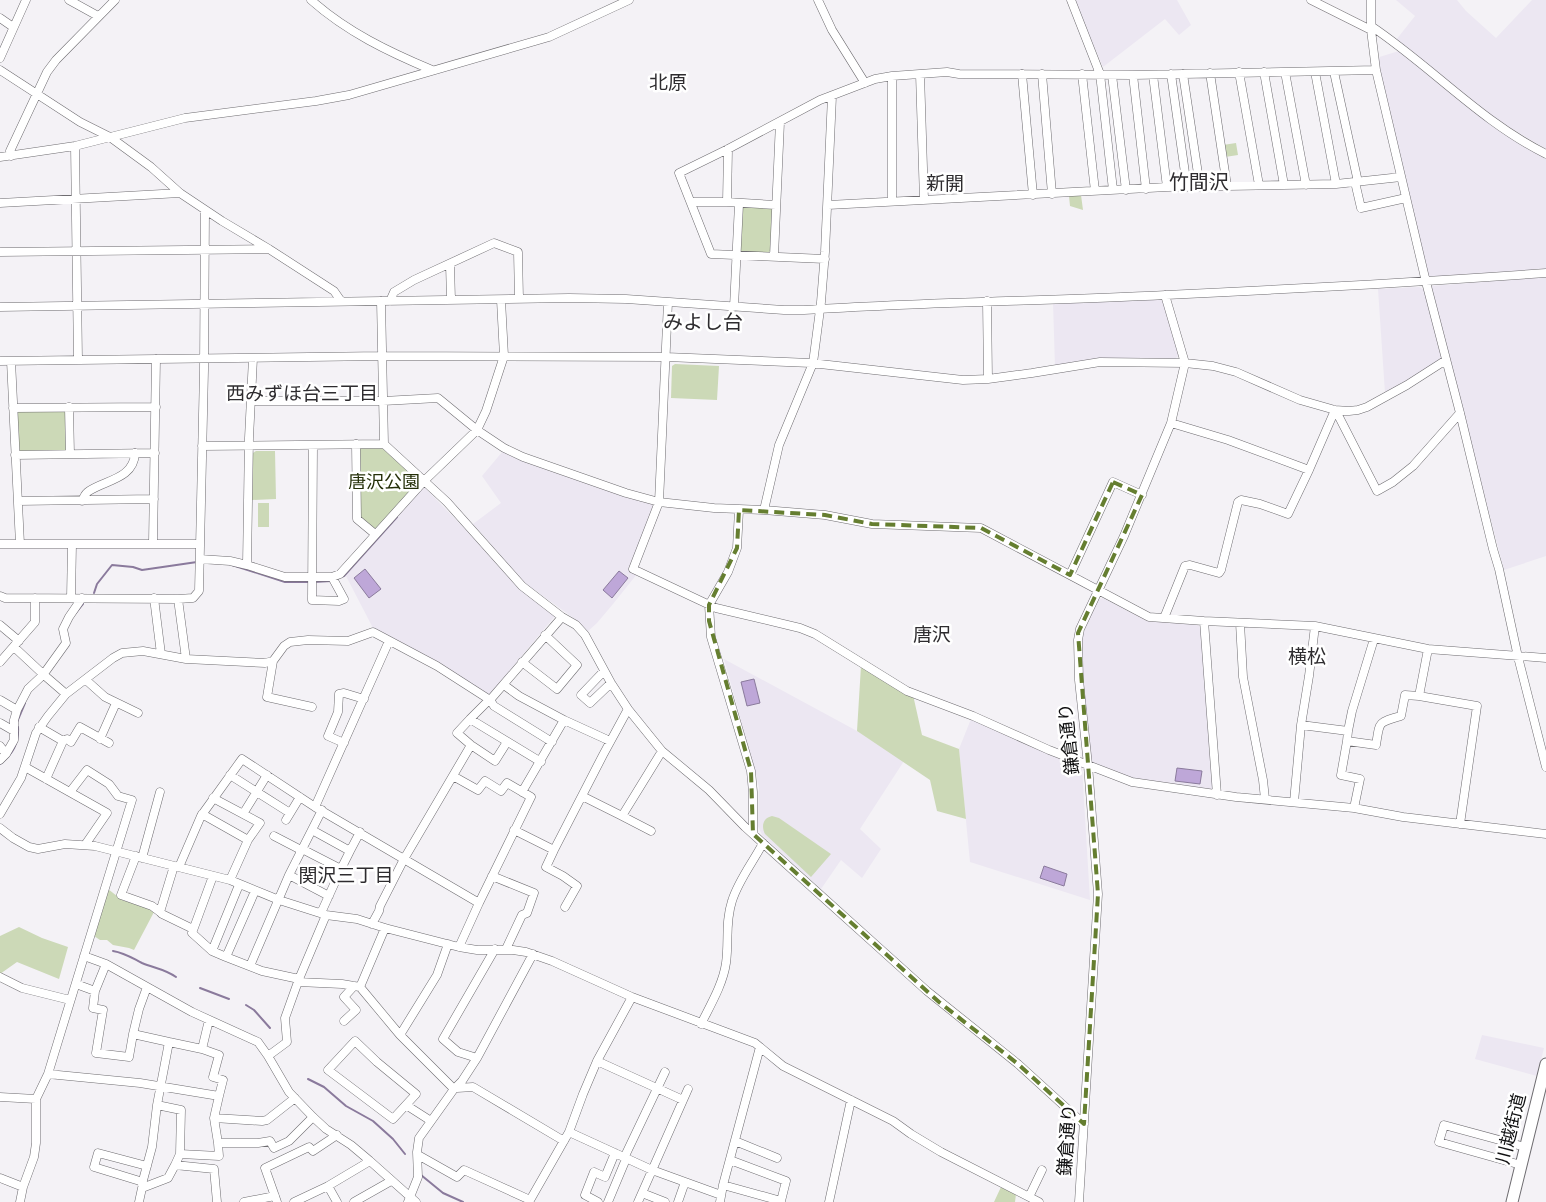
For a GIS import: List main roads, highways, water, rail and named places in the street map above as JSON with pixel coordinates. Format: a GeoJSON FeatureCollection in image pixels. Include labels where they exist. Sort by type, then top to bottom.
{"type":"FeatureCollection","features":[{"type":"Feature","properties":{"kind":"highway","name":"川越街道"},"geometry":{"type":"LineString","coordinates":[[1512,1202],[1546,1064]]}},
{"type":"Feature","properties":{"kind":"waterway"},"geometry":{"type":"LineString","coordinates":[[341,577],[344,576],[397,517]]}},
{"type":"Feature","properties":{"kind":"waterway"},"geometry":{"type":"LineString","coordinates":[[94,593],[97,584],[112,565],[142,570],[197,562]]}},
{"type":"Feature","properties":{"kind":"waterway"},"geometry":{"type":"LineString","coordinates":[[232,565],[285,582],[309,582]]}},
{"type":"Feature","properties":{"kind":"waterway"},"geometry":{"type":"LineString","coordinates":[[314,582],[331,581]]}},
{"type":"Feature","properties":{"kind":"waterway"},"geometry":{"type":"LineString","coordinates":[[75,614],[83,604]]}},
{"type":"Feature","properties":{"kind":"waterway"},"geometry":{"type":"LineString","coordinates":[[17,722],[25,703]]}},
{"type":"Feature","properties":{"kind":"waterway"},"geometry":{"type":"LineString","coordinates":[[0,764],[14,748],[18,727]]}},
{"type":"Feature","properties":{"kind":"waterway"},"geometry":{"type":"LineString","coordinates":[[113,951],[125,954],[176,977]]}},
{"type":"Feature","properties":{"kind":"waterway"},"geometry":{"type":"LineString","coordinates":[[200,988],[229,999]]}},
{"type":"Feature","properties":{"kind":"waterway"},"geometry":{"type":"LineString","coordinates":[[246,1005],[254,1010],[270,1028]]}},
{"type":"Feature","properties":{"kind":"waterway"},"geometry":{"type":"LineString","coordinates":[[308,1079],[324,1087],[346,1106],[373,1121],[393,1139],[405,1154]]}},
{"type":"Feature","properties":{"kind":"waterway"},"geometry":{"type":"LineString","coordinates":[[421,1175],[443,1193],[463,1202]]}},
{"type":"Feature","properties":{"kind":"district","name":"北原"},"geometry":{"type":"Point","coordinates":[668,83]}},
{"type":"Feature","properties":{"kind":"district","name":"竹間沢"},"geometry":{"type":"Point","coordinates":[1199,183]}},
{"type":"Feature","properties":{"kind":"district","name":"新開"},"geometry":{"type":"Point","coordinates":[945,184]}},
{"type":"Feature","properties":{"kind":"district","name":"みよし台"},"geometry":{"type":"Point","coordinates":[703,323]}},
{"type":"Feature","properties":{"kind":"district","name":"西みずほ台三丁目"},"geometry":{"type":"Point","coordinates":[302,394]}},
{"type":"Feature","properties":{"kind":"district","name":"唐沢"},"geometry":{"type":"Point","coordinates":[932,635]}},
{"type":"Feature","properties":{"kind":"district","name":"横松"},"geometry":{"type":"Point","coordinates":[1307,657]}},
{"type":"Feature","properties":{"kind":"district","name":"関沢三丁目"},"geometry":{"type":"Point","coordinates":[346,876]}},
{"type":"Feature","properties":{"kind":"park label","name":"唐沢公園"},"geometry":{"type":"Point","coordinates":[384,483]}}]}
